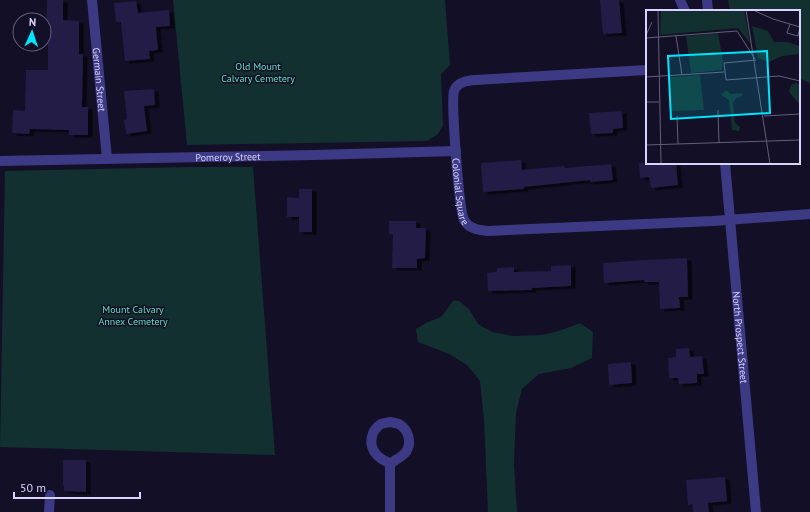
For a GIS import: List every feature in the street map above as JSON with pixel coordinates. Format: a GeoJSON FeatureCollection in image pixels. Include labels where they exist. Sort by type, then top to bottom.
{"type":"FeatureCollection","features":[{"type":"Feature","properties":{"kind":"street","name":"Germain Street"},"geometry":{"type":"LineString","coordinates":[[92,0],[107,159]]}},
{"type":"Feature","properties":{"kind":"street"},"geometry":{"type":"LineString","coordinates":[[680,0],[685,10]]}},
{"type":"Feature","properties":{"kind":"street"},"geometry":{"type":"LineString","coordinates":[[707,0],[708,10]]}},
{"type":"Feature","properties":{"kind":"street","name":"Colonial Square"},"geometry":{"type":"LineString","coordinates":[[646,70],[475,80],[466,81],[458,85],[454,90],[453,99],[456,151],[461,209],[464,220],[469,226],[478,230],[488,231],[730,220],[810,214]]}},
{"type":"Feature","properties":{"kind":"street","name":"Pomeroy Street"},"geometry":{"type":"LineString","coordinates":[[0,161],[307,156],[456,151]]}},
{"type":"Feature","properties":{"kind":"street","name":"North Prospect Street"},"geometry":{"type":"LineString","coordinates":[[725,164],[756,512]]}},
{"type":"Feature","properties":{"kind":"street"},"geometry":{"type":"LineString","coordinates":[[390,464],[390,512]]}},
{"type":"Feature","properties":{"kind":"street"},"geometry":{"type":"LineString","coordinates":[[49,512],[50,495]]}},
{"type":"Feature","properties":{"kind":"green space","name":"Old Mount Calvary Cemetery"},"geometry":{"type":"Polygon","coordinates":[[[173,0],[445,0],[450,65],[441,74],[443,126],[437,135],[427,141],[187,145],[173,0]]]}},
{"type":"Feature","properties":{"kind":"green space"},"geometry":{"type":"Polygon","coordinates":[[[728,0],[810,0],[810,83],[800,78],[800,10],[730,10],[728,0]]]}},
{"type":"Feature","properties":{"kind":"green space","name":"Mount Calvary Annex Cemetery"},"geometry":{"type":"Polygon","coordinates":[[[253,167],[275,455],[0,447],[5,171],[253,167]]]}},
{"type":"Feature","properties":{"kind":"green space"},"geometry":{"type":"Polygon","coordinates":[[[453,301],[459,301],[469,309],[478,324],[492,332],[513,336],[542,335],[559,331],[580,323],[593,332],[592,358],[571,368],[539,374],[522,389],[516,413],[514,464],[517,512],[488,512],[484,419],[480,381],[467,365],[449,354],[418,342],[416,329],[441,317],[453,301]]]}},
{"type":"Feature","properties":{"kind":"building"},"geometry":{"type":"Polygon","coordinates":[[[47,0],[63,0],[63,20],[79,21],[79,54],[83,54],[82,107],[88,107],[88,135],[69,135],[69,130],[30,129],[29,134],[12,133],[13,110],[25,111],[26,70],[48,70],[48,52],[52,52],[52,12],[47,12],[47,0]]]}},
{"type":"Feature","properties":{"kind":"building"},"geometry":{"type":"Polygon","coordinates":[[[600,0],[619,0],[622,33],[603,34],[600,0]]]}},
{"type":"Feature","properties":{"kind":"building"},"geometry":{"type":"Polygon","coordinates":[[[136,1],[138,13],[169,10],[170,26],[156,27],[158,50],[149,51],[150,59],[125,61],[121,22],[116,22],[114,3],[136,1]]]}},
{"type":"Feature","properties":{"kind":"building"},"geometry":{"type":"Polygon","coordinates":[[[154,89],[155,105],[144,106],[147,131],[126,134],[124,120],[127,119],[124,91],[154,89]]]}},
{"type":"Feature","properties":{"kind":"building"},"geometry":{"type":"Polygon","coordinates":[[[622,111],[623,128],[613,129],[613,133],[591,134],[589,113],[622,111]]]}},
{"type":"Feature","properties":{"kind":"building"},"geometry":{"type":"Polygon","coordinates":[[[521,160],[522,170],[611,164],[613,180],[590,182],[590,180],[524,187],[524,189],[483,192],[481,163],[521,160]]]}},
{"type":"Feature","properties":{"kind":"building"},"geometry":{"type":"Polygon","coordinates":[[[639,163],[676,164],[678,185],[651,188],[649,177],[640,178],[639,163]]]}},
{"type":"Feature","properties":{"kind":"building"},"geometry":{"type":"Polygon","coordinates":[[[299,189],[312,189],[312,232],[299,232],[299,217],[287,217],[287,197],[299,198],[299,189]]]}},
{"type":"Feature","properties":{"kind":"building"},"geometry":{"type":"Polygon","coordinates":[[[389,221],[416,221],[416,228],[426,228],[425,258],[417,259],[417,268],[392,268],[393,234],[389,234],[389,221]]]}},
{"type":"Feature","properties":{"kind":"building"},"geometry":{"type":"Polygon","coordinates":[[[687,258],[688,297],[679,297],[680,308],[660,309],[659,282],[644,282],[644,280],[604,283],[603,263],[687,258]]]}},
{"type":"Feature","properties":{"kind":"building"},"geometry":{"type":"Polygon","coordinates":[[[571,265],[571,286],[532,288],[532,290],[488,291],[487,273],[497,272],[497,268],[514,267],[514,272],[551,271],[551,266],[571,265]]]}},
{"type":"Feature","properties":{"kind":"building"},"geometry":{"type":"Polygon","coordinates":[[[689,348],[690,357],[702,356],[704,374],[697,374],[697,383],[679,384],[678,378],[669,378],[668,358],[676,357],[676,349],[689,348]]]}},
{"type":"Feature","properties":{"kind":"building"},"geometry":{"type":"Polygon","coordinates":[[[631,362],[632,383],[609,385],[608,364],[631,362]]]}},
{"type":"Feature","properties":{"kind":"building"},"geometry":{"type":"Polygon","coordinates":[[[63,460],[86,460],[86,492],[64,491],[63,460]]]}},
{"type":"Feature","properties":{"kind":"building"},"geometry":{"type":"Polygon","coordinates":[[[725,477],[727,501],[708,503],[709,512],[693,512],[692,504],[688,505],[686,480],[725,477]]]}}]}
